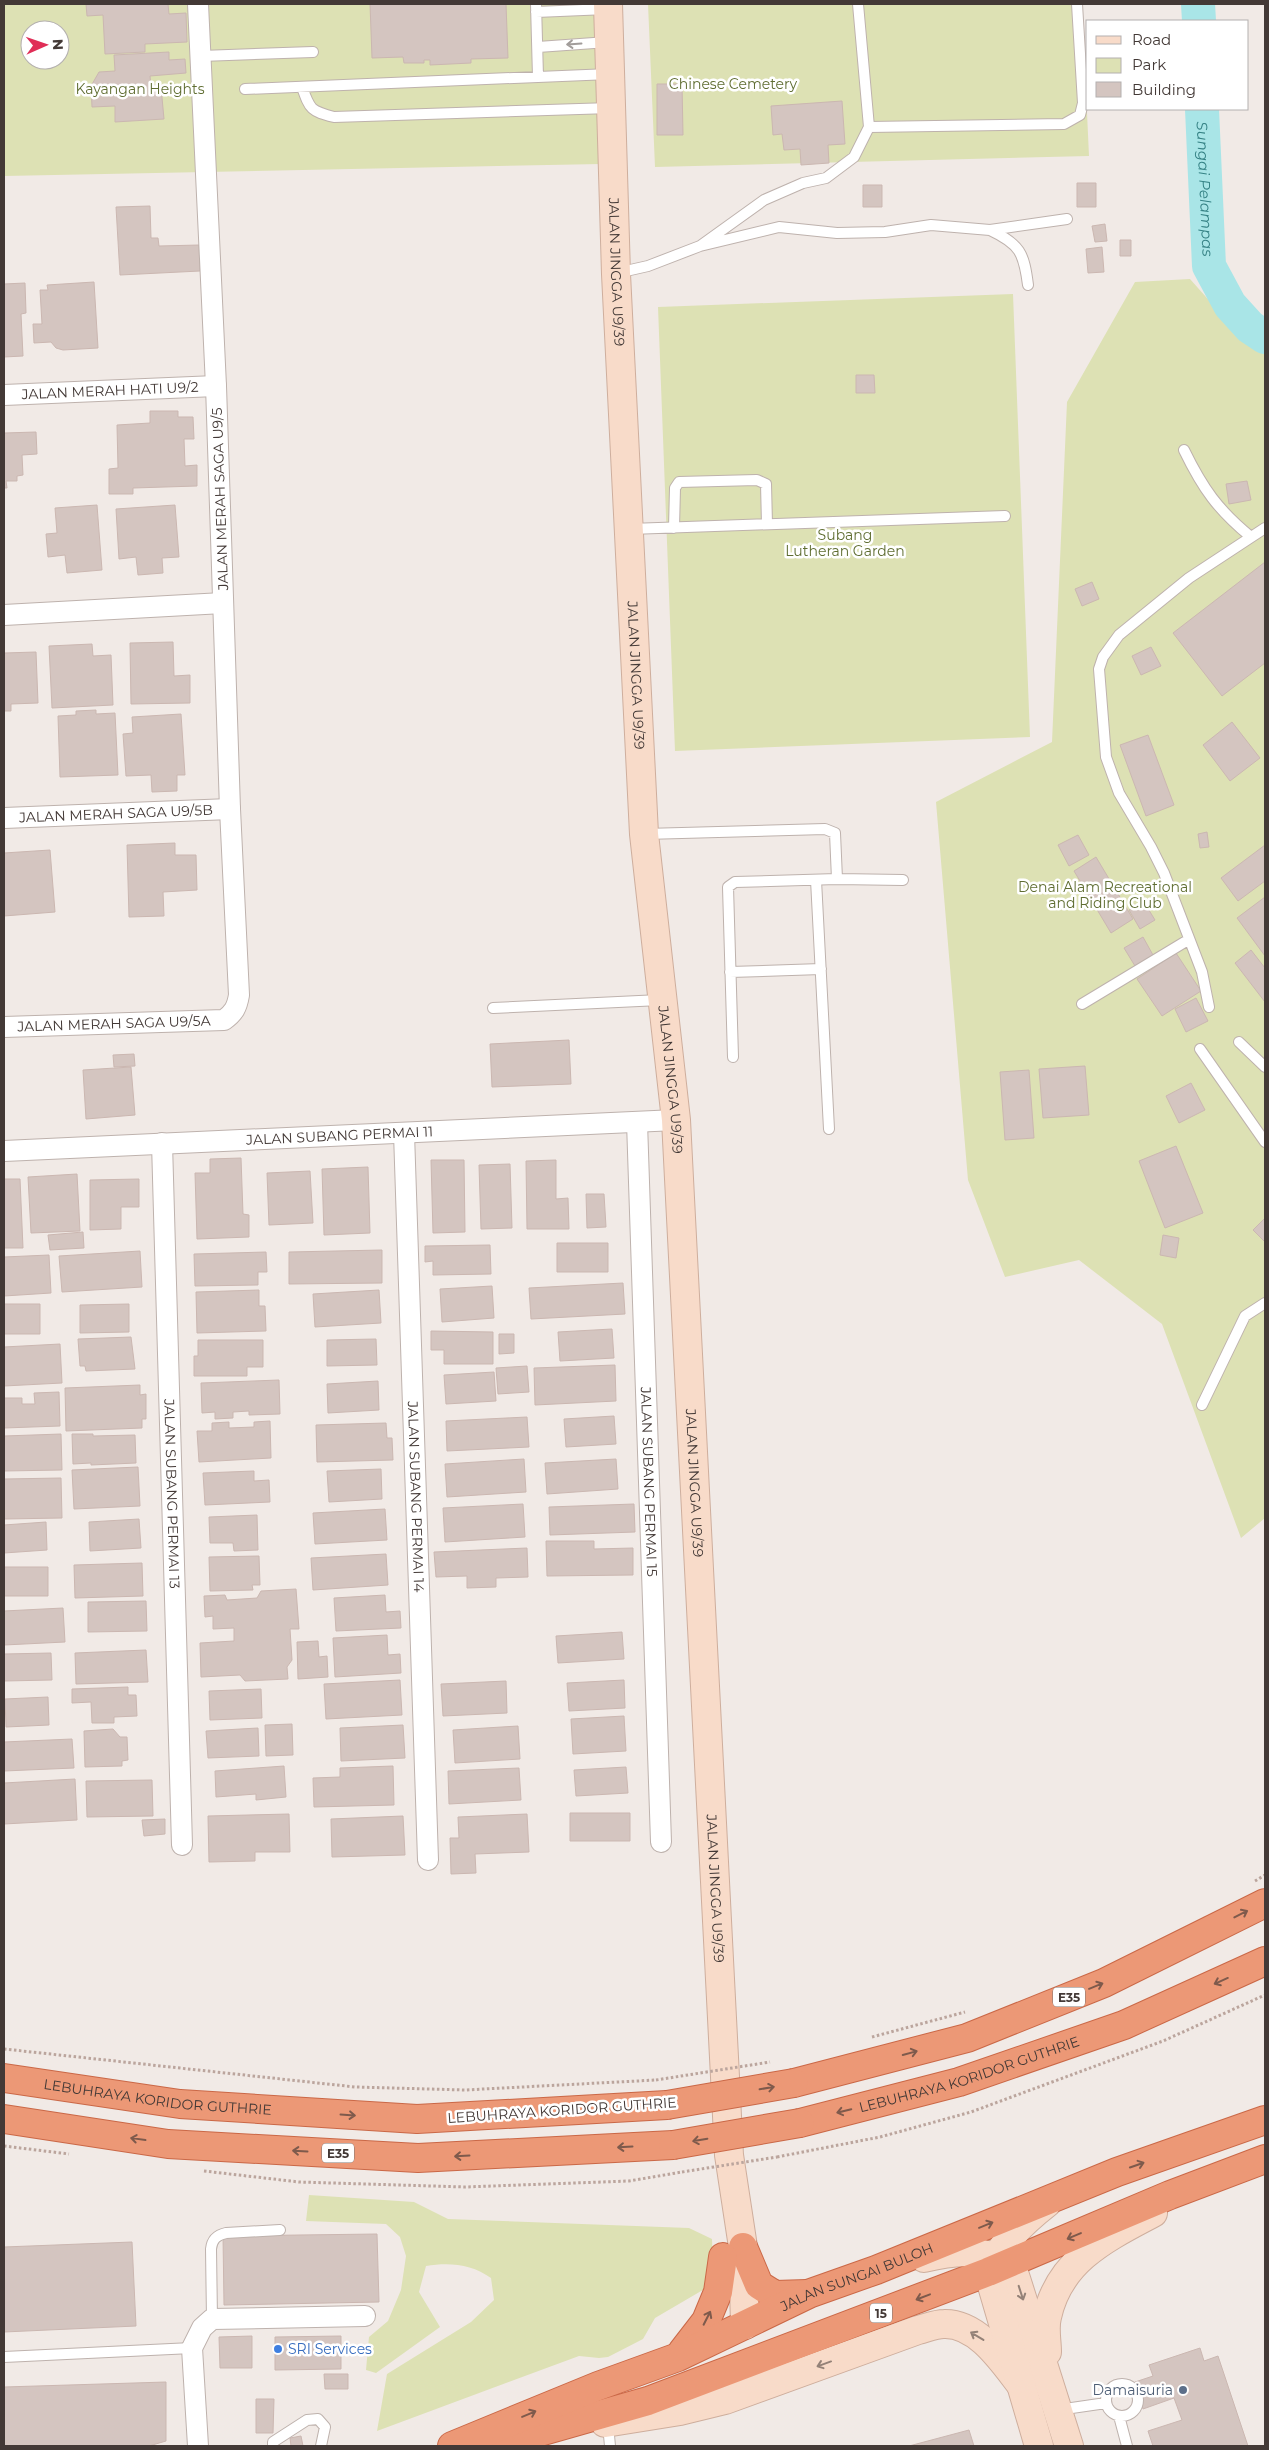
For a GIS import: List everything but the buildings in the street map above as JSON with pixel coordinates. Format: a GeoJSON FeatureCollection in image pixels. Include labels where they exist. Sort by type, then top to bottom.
{"type":"FeatureCollection","features":[{"type":"Feature","properties":{"kind":"highway","name":"LEBUHRAYA KORIDOR GUTHRIE"},"geometry":{"type":"LineString","coordinates":[[4,2078],[180,2104],[417,2120],[667,2105],[794,2083],[967,2038],[1104,1983],[1258,1893]]}},
{"type":"Feature","properties":{"kind":"highway","name":"LEBUHRAYA KORIDOR GUTHRIE"},"geometry":{"type":"LineString","coordinates":[[4,2119],[168,2144],[418,2158],[673,2145],[800,2123],[959,2082],[1124,2025],[1265,1962]]}},
{"type":"Feature","properties":{"kind":"highway","name":"JALAN SUNGAI BULOH"},"geometry":{"type":"LineString","coordinates":[[452,2446],[739,2331],[810,2293],[876,2270],[1117,2172],[1265,2120]]}},
{"type":"Feature","properties":{"kind":"highway","name":"15"},"geometry":{"type":"LineString","coordinates":[[490,2446],[609,2427],[648,2401],[783,2350],[1265,2159]]}},
{"type":"Feature","properties":{"kind":"highway"},"geometry":{"type":"LineString","coordinates":[[733,2252],[759,2285],[775,2295],[810,2293]]}},
{"type":"Feature","properties":{"kind":"highway"},"geometry":{"type":"LineString","coordinates":[[678,2357],[706,2321],[733,2252]]}},
{"type":"Feature","properties":{"kind":"highway"},"geometry":{"type":"LineString","coordinates":[[648,2401],[716,2361],[739,2331],[756,2345],[783,2350]]}},
{"type":"Feature","properties":{"kind":"street","name":"JALAN MERAH SAGA U9/5"},"geometry":{"type":"LineString","coordinates":[[198,4],[216,386],[230,809],[239,995]]}},
{"type":"Feature","properties":{"kind":"street","name":"JALAN JINGGA U9/39"},"geometry":{"type":"LineString","coordinates":[[608,6],[616,274],[644,834],[661,1000],[676,1120],[733,2252],[739,2331]]}},
{"type":"Feature","properties":{"kind":"street","name":"JALAN MERAH HATI U9/2"},"geometry":{"type":"LineString","coordinates":[[4,396],[216,386]]}},
{"type":"Feature","properties":{"kind":"street"},"geometry":{"type":"LineString","coordinates":[[4,615],[223,602]]}},
{"type":"Feature","properties":{"kind":"street","name":"JALAN MERAH SAGA U9/5B"},"geometry":{"type":"LineString","coordinates":[[4,818],[230,809]]}},
{"type":"Feature","properties":{"kind":"street","name":"JALAN MERAH SAGA U9/5A"},"geometry":{"type":"LineString","coordinates":[[4,1027],[224,1020],[233,1013],[239,995]]}},
{"type":"Feature","properties":{"kind":"street","name":"JALAN SUBANG PERMAI 11"},"geometry":{"type":"LineString","coordinates":[[4,1150],[676,1120]]}},
{"type":"Feature","properties":{"kind":"street","name":"JALAN SUBANG PERMAI 15"},"geometry":{"type":"LineString","coordinates":[[637,1122],[661,1842]]}},
{"type":"Feature","properties":{"kind":"street","name":"JALAN SUBANG PERMAI 14"},"geometry":{"type":"LineString","coordinates":[[404,1133],[428,1860]]}},
{"type":"Feature","properties":{"kind":"street","name":"JALAN SUBANG PERMAI 13"},"geometry":{"type":"LineString","coordinates":[[162,1143],[182,1845]]}},
{"type":"Feature","properties":{"kind":"street"},"geometry":{"type":"LineString","coordinates":[[1047,2378],[1046,2318],[1056,2288],[1076,2261],[1116,2233],[1222,2176]]}},
{"type":"Feature","properties":{"kind":"street"},"geometry":{"type":"LineString","coordinates":[[1039,2446],[1021,2385],[998,2264],[1000,2248],[1021,2223],[1055,2197]]}},
{"type":"Feature","properties":{"kind":"street"},"geometry":{"type":"LineString","coordinates":[[876,2270],[953,2251],[983,2253],[998,2264],[1047,2378],[1069,2446]]}},
{"type":"Feature","properties":{"kind":"street"},"geometry":{"type":"LineString","coordinates":[[198,2446],[192,2348],[202,2328],[212,2319],[365,2316]]}},
{"type":"Feature","properties":{"kind":"street"},"geometry":{"type":"LineString","coordinates":[[609,2427],[725,2400],[918,2330],[945,2323],[967,2330],[987,2342],[1021,2385]]}},
{"type":"Feature","properties":{"kind":"lane"},"geometry":{"type":"LineString","coordinates":[[700,246],[764,200],[803,183],[826,178],[854,157],[869,127],[858,4]]}},
{"type":"Feature","properties":{"kind":"lane"},"geometry":{"type":"LineString","coordinates":[[869,127],[1064,124],[1073,120],[1080,115],[1083,103],[1077,4]]}},
{"type":"Feature","properties":{"kind":"lane"},"geometry":{"type":"LineString","coordinates":[[538,77],[536,8],[608,6]]}},
{"type":"Feature","properties":{"kind":"lane"},"geometry":{"type":"LineString","coordinates":[[538,47],[609,42]]}},
{"type":"Feature","properties":{"kind":"lane"},"geometry":{"type":"LineString","coordinates":[[201,56],[313,52]]}},
{"type":"Feature","properties":{"kind":"lane"},"geometry":{"type":"LineString","coordinates":[[245,90],[611,74]]}},
{"type":"Feature","properties":{"kind":"lane"},"geometry":{"type":"LineString","coordinates":[[302,87],[309,107],[334,117],[612,108]]}},
{"type":"Feature","properties":{"kind":"lane"},"geometry":{"type":"LineString","coordinates":[[616,274],[648,266],[700,246],[779,227],[837,233],[885,232],[931,225],[990,230],[1067,219]]}},
{"type":"Feature","properties":{"kind":"lane"},"geometry":{"type":"LineString","coordinates":[[990,230],[1011,239],[1019,248],[1026,265],[1028,286]]}},
{"type":"Feature","properties":{"kind":"lane"},"geometry":{"type":"LineString","coordinates":[[1184,450],[1200,482],[1225,516],[1251,537]]}},
{"type":"Feature","properties":{"kind":"lane"},"geometry":{"type":"LineString","coordinates":[[674,528],[675,488],[679,482],[757,480],[763,482],[766,484],[767,524]]}},
{"type":"Feature","properties":{"kind":"lane"},"geometry":{"type":"LineString","coordinates":[[630,529],[1005,516]]}},
{"type":"Feature","properties":{"kind":"lane"},"geometry":{"type":"LineString","coordinates":[[1209,1007],[1202,972],[1188,940],[1164,873],[1119,793],[1106,757],[1099,669],[1103,658],[1119,635],[1189,578],[1265,528]]}},
{"type":"Feature","properties":{"kind":"lane"},"geometry":{"type":"LineString","coordinates":[[644,834],[825,829],[835,833],[837,879]]}},
{"type":"Feature","properties":{"kind":"lane"},"geometry":{"type":"LineString","coordinates":[[733,1057],[728,887],[735,882],[837,879],[904,880]]}},
{"type":"Feature","properties":{"kind":"lane"},"geometry":{"type":"LineString","coordinates":[[816,880],[829,1129]]}},
{"type":"Feature","properties":{"kind":"lane"},"geometry":{"type":"LineString","coordinates":[[1082,1004],[1188,940]]}},
{"type":"Feature","properties":{"kind":"lane"},"geometry":{"type":"LineString","coordinates":[[730,972],[821,969]]}},
{"type":"Feature","properties":{"kind":"lane"},"geometry":{"type":"LineString","coordinates":[[493,1008],[661,1000]]}},
{"type":"Feature","properties":{"kind":"lane"},"geometry":{"type":"LineString","coordinates":[[1239,1042],[1265,1067]]}},
{"type":"Feature","properties":{"kind":"lane"},"geometry":{"type":"LineString","coordinates":[[1200,1049],[1265,1142]]}},
{"type":"Feature","properties":{"kind":"lane"},"geometry":{"type":"LineString","coordinates":[[1202,1405],[1245,1316],[1265,1303]]}},
{"type":"Feature","properties":{"kind":"lane"},"geometry":{"type":"LineString","coordinates":[[212,2319],[211,2249],[214,2239],[226,2232],[280,2230]]}},
{"type":"Feature","properties":{"kind":"lane"},"geometry":{"type":"LineString","coordinates":[[4,2357],[192,2348]]}},
{"type":"Feature","properties":{"kind":"lane"},"geometry":{"type":"LineString","coordinates":[[1126,2384],[1131,2387],[1138,2398],[1136,2410],[1125,2416],[1113,2414],[1106,2404],[1109,2391],[1113,2387],[1126,2384]]}},
{"type":"Feature","properties":{"kind":"lane"},"geometry":{"type":"LineString","coordinates":[[1057,2410],[1106,2404]]}},
{"type":"Feature","properties":{"kind":"lane"},"geometry":{"type":"LineString","coordinates":[[1119,2416],[1127,2446]]}},
{"type":"Feature","properties":{"kind":"lane"},"geometry":{"type":"LineString","coordinates":[[273,2446],[273,2442],[307,2420],[318,2419],[325,2427],[321,2446]]}},
{"type":"Feature","properties":{"kind":"path"},"geometry":{"type":"LineString","coordinates":[[1258,1893],[1265,1875]]}},
{"type":"Feature","properties":{"kind":"path"},"geometry":{"type":"LineString","coordinates":[[682,2172],[777,2157],[880,2137],[971,2112],[1163,2041],[1265,1995]]}},
{"type":"Feature","properties":{"kind":"path"},"geometry":{"type":"LineString","coordinates":[[869,2038],[969,2011]]}},
{"type":"Feature","properties":{"kind":"path"},"geometry":{"type":"LineString","coordinates":[[4,2049],[354,2087],[465,2090],[656,2080],[779,2060]]}},
{"type":"Feature","properties":{"kind":"green space","name":"Kayangan Heights"},"geometry":{"type":"Polygon","coordinates":[[[4,4],[594,4],[601,164],[4,176],[4,4]]]}},
{"type":"Feature","properties":{"kind":"green space","name":"Chinese Cemetery"},"geometry":{"type":"Polygon","coordinates":[[[648,4],[1082,4],[1089,156],[655,167],[648,4]]]}},
{"type":"Feature","properties":{"kind":"green space","name":"Denai Alam Recreational and Riding Club"},"geometry":{"type":"Polygon","coordinates":[[[1190,279],[1246,342],[1265,354],[1265,1518],[1241,1538],[1162,1324],[1079,1260],[1005,1277],[968,1180],[936,802],[1052,742],[1067,402],[1135,282],[1190,279]]]}},
{"type":"Feature","properties":{"kind":"green space","name":"Subang Lutheran Garden"},"geometry":{"type":"Polygon","coordinates":[[[1013,294],[1030,737],[675,751],[658,307],[1013,294]]]}},
{"type":"Feature","properties":{"kind":"green space"},"geometry":{"type":"Polygon","coordinates":[[[309,2195],[414,2202],[448,2219],[689,2228],[712,2239],[713,2269],[708,2287],[655,2318],[643,2339],[608,2357],[579,2356],[377,2431],[387,2374],[471,2322],[494,2300],[491,2278],[484,2273],[460,2265],[426,2266],[419,2292],[440,2327],[376,2373],[366,2370],[369,2337],[388,2321],[401,2290],[406,2256],[400,2237],[386,2224],[306,2221],[309,2195]]]}},
{"type":"Feature","properties":{"kind":"waterway","name":"Sungai Pelampas"},"geometry":{"type":"LineString","coordinates":[[1198,4],[1199,20]]}},
{"type":"Feature","properties":{"kind":"waterway","name":"Sungai Pelampas"},"geometry":{"type":"LineString","coordinates":[[1202,110],[1209,266],[1230,305],[1250,327],[1265,337]]}},
{"type":"Feature","properties":{"kind":"place","name":"SRI Services"},"geometry":{"type":"Point","coordinates":[278,2349]}},
{"type":"Feature","properties":{"kind":"place","name":"Damaisuria"},"geometry":{"type":"Point","coordinates":[1183,2390]}}]}
